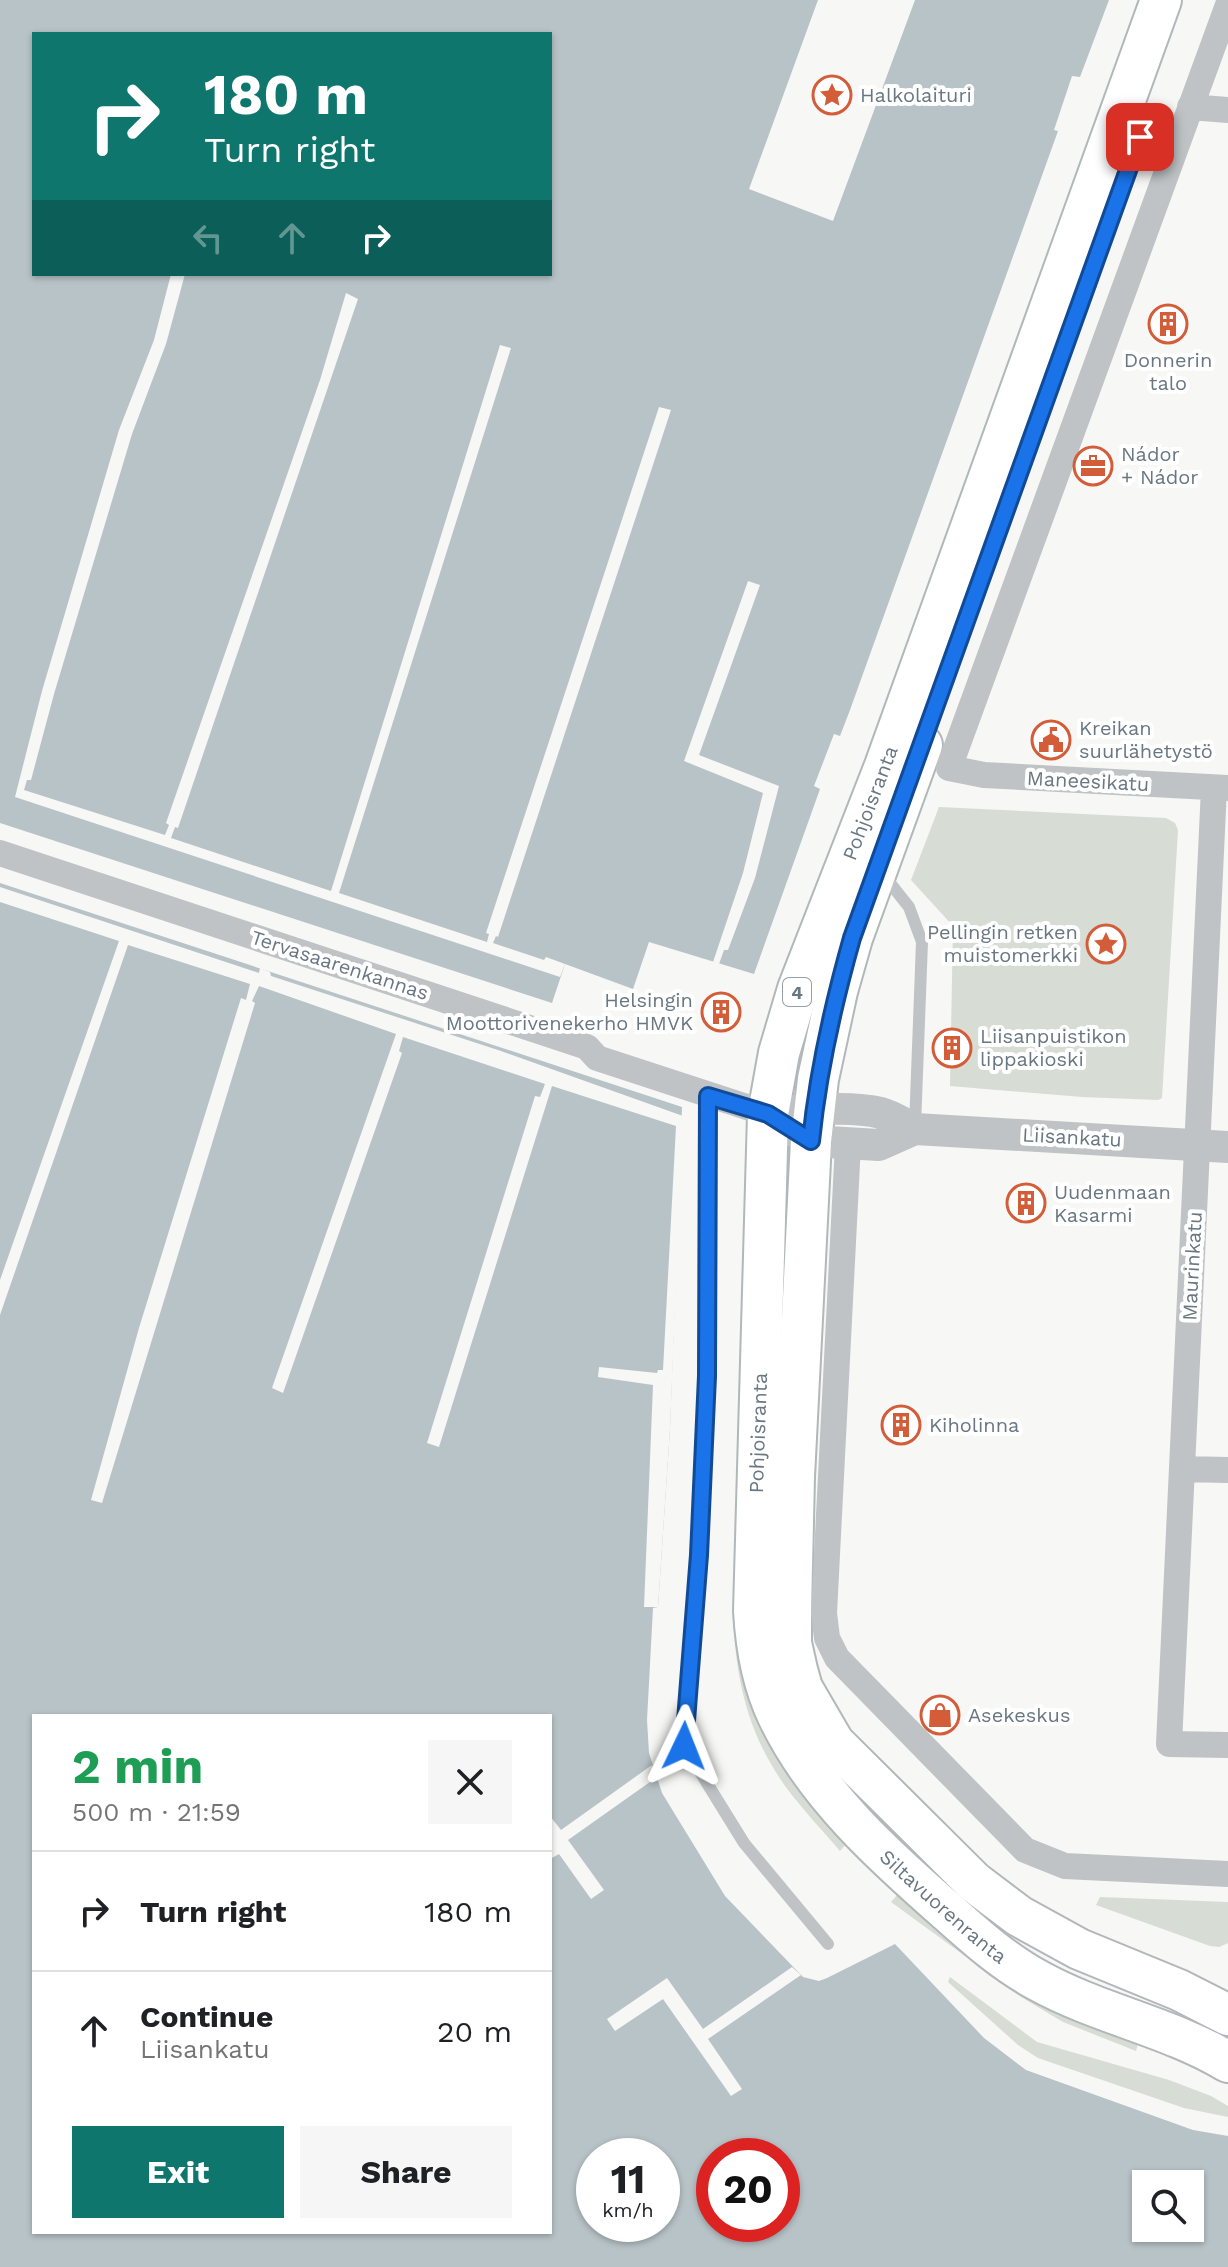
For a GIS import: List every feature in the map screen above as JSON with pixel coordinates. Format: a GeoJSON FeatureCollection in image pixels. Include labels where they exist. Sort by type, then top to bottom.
{"type":"FeatureCollection","features":[{"type":"Feature","properties":{"kind":"main road","name":"Pohjoisranta"},"geometry":{"type":"LineString","coordinates":[[791,1640],[753,1592],[768,1114],[779,1053],[798,989],[885,766],[1161,0]]}},
{"type":"Feature","properties":{"kind":"main road","name":"Pohjoisranta"},"geometry":{"type":"LineString","coordinates":[[791,1640],[794,1477],[825,1131],[823,1052],[837,991],[852,938],[1190,0]]}},
{"type":"Feature","properties":{"kind":"main road","name":"Siltavuorenranta"},"geometry":{"type":"LineString","coordinates":[[1225,2054],[1097,2009],[1037,1980],[985,1945],[844,1812],[810,1769],[778,1716],[760,1665],[791,1640],[802,1688],[834,1743],[974,1882],[1019,1916],[1079,1949],[1179,1990],[1228,2015]]}},
{"type":"Feature","properties":{"kind":"street"},"geometry":{"type":"LineString","coordinates":[[1228,5],[1190,107],[1228,110]]}},
{"type":"Feature","properties":{"kind":"street","name":"Maneesikatu"},"geometry":{"type":"LineString","coordinates":[[1190,107],[949,768],[984,775],[1221,788]]}},
{"type":"Feature","properties":{"kind":"street","name":"Maurinkatu"},"geometry":{"type":"LineString","coordinates":[[1221,788],[1212,1146],[1183,1469],[1169,1744],[1228,1745]]}},
{"type":"Feature","properties":{"kind":"street","name":"Tervasaarenkannas"},"geometry":{"type":"LineString","coordinates":[[0,853],[587,1047],[597,1058],[768,1114]]}},
{"type":"Feature","properties":{"kind":"street","name":"Liisankatu"},"geometry":{"type":"LineString","coordinates":[[825,1131],[880,1113],[915,1129],[1212,1146]]}},
{"type":"Feature","properties":{"kind":"street","name":"Liisankatu"},"geometry":{"type":"LineString","coordinates":[[768,1114],[879,1145],[915,1129]]}},
{"type":"Feature","properties":{"kind":"street"},"geometry":{"type":"LineString","coordinates":[[1183,1469],[1228,1470]]}},
{"type":"Feature","properties":{"kind":"street"},"geometry":{"type":"LineString","coordinates":[[791,1640],[842,1663],[1025,1850],[1065,1866],[1228,1874]]}},
{"type":"Feature","properties":{"kind":"lane"},"geometry":{"type":"LineString","coordinates":[[878,867],[909,907],[917,926],[923,961],[915,1129]]}},
{"type":"Feature","properties":{"kind":"lane"},"geometry":{"type":"LineString","coordinates":[[708,1096],[707,1376],[699,1555],[684,1746],[744,1843],[828,1944]]}},
{"type":"Feature","properties":{"kind":"shaded area"},"geometry":{"type":"Polygon","coordinates":[[[0,0],[1109,0],[1080,77],[1072,76],[1054,130],[1058,131],[850,710],[840,736],[834,734],[814,786],[820,789],[754,974],[649,942],[633,989],[565,964],[552,1003],[0,823],[0,0]]]}},
{"type":"Feature","properties":{"kind":"shaded area"},"geometry":{"type":"Polygon","coordinates":[[[939,807],[1166,818],[1175,823],[1178,830],[1162,1098],[1082,1097],[950,1086],[953,926],[911,880],[939,807]]]}},
{"type":"Feature","properties":{"kind":"shaded area"},"geometry":{"type":"Polygon","coordinates":[[[0,883],[682,1107],[670,1429],[658,1607],[653,1608],[647,1720],[649,1753],[662,1793],[725,1896],[803,1977],[819,1981],[895,1944],[984,2038],[1026,2070],[1193,2130],[1228,2136],[1228,2267],[0,2267],[0,883]]]}},
{"type":"Feature","properties":{"kind":"shaded area"},"geometry":{"type":"Polygon","coordinates":[[[733,1586],[744,1590],[847,1843],[840,1851],[788,1790],[760,1743],[750,1718],[738,1667],[733,1586]]]}},
{"type":"Feature","properties":{"kind":"shaded area"},"geometry":{"type":"Polygon","coordinates":[[[898,1894],[1139,2039],[1136,2051],[1063,2022],[1021,1997],[891,1902],[898,1894]]]}},
{"type":"Feature","properties":{"kind":"shaded area"},"geometry":{"type":"Polygon","coordinates":[[[1100,1897],[1228,1902],[1228,1943],[1219,1947],[1210,1946],[1096,1905],[1100,1897]]]}},
{"type":"Feature","properties":{"kind":"shaded area"},"geometry":{"type":"Polygon","coordinates":[[[950,1977],[1037,2042],[1169,2080],[1211,2096],[1228,2106],[1228,2117],[1184,2108],[1038,2058],[1018,2045],[948,1982],[950,1977]]]}},
{"type":"Feature","properties":{"kind":"pier","name":"Halkolaituri"},"geometry":{"type":"Polygon","coordinates":[[[818,0],[915,0],[833,221],[749,189],[818,0]]]}},
{"type":"Feature","properties":{"kind":"pier"},"geometry":{"type":"Polygon","coordinates":[[[170,276],[184,276],[166,344],[132,434],[31,780],[27,780],[24,790],[165,835],[169,825],[166,823],[320,380],[346,293],[358,299],[178,828],[175,827],[171,838],[331,891],[500,345],[511,348],[339,893],[487,942],[489,934],[486,933],[659,407],[671,410],[498,937],[493,943],[565,964],[560,977],[15,797],[42,691],[119,430],[154,340],[170,276]]]}},
{"type":"Feature","properties":{"kind":"pier"},"geometry":{"type":"Polygon","coordinates":[[[748,581],[760,585],[699,755],[779,786],[755,878],[728,950],[724,950],[719,964],[713,962],[743,873],[763,793],[684,761],[748,581]]]}},
{"type":"Feature","properties":{"kind":"pier"},"geometry":{"type":"Polygon","coordinates":[[[0,887],[259,973],[260,968],[270,972],[271,976],[498,1050],[683,1116],[670,1429],[658,1607],[644,1607],[653,1385],[598,1377],[599,1367],[657,1373],[663,1370],[676,1126],[552,1086],[439,1447],[427,1443],[535,1096],[540,1097],[545,1084],[403,1037],[399,1051],[402,1053],[283,1393],[272,1388],[396,1034],[259,986],[102,1503],[91,1500],[139,1328],[241,998],[246,1000],[250,984],[128,945],[0,1315],[0,1280],[119,941],[0,902],[0,887]]]}},
{"type":"Feature","properties":{"kind":"pier"},"geometry":{"type":"Polygon","coordinates":[[[652,1765],[657,1777],[568,1840],[604,1890],[591,1899],[559,1854],[552,1858],[552,1819],[561,1830],[652,1765]]]}},
{"type":"Feature","properties":{"kind":"pier"},"geometry":{"type":"Polygon","coordinates":[[[792,1967],[801,1975],[708,2039],[742,2089],[731,2096],[663,1999],[615,2031],[607,2019],[667,1978],[703,2029],[792,1967]]]}},
{"type":"Feature","properties":{"kind":"place","name":"Halkolaituri"},"geometry":{"type":"Point","coordinates":[832,95]}},
{"type":"Feature","properties":{"kind":"place","name":"Donnerin talo"},"geometry":{"type":"Point","coordinates":[1168,324]}},
{"type":"Feature","properties":{"kind":"place","name":"Nádor + Nádor"},"geometry":{"type":"Point","coordinates":[1093,466]}},
{"type":"Feature","properties":{"kind":"place","name":"Kreikan suurlähetystö"},"geometry":{"type":"Point","coordinates":[1051,740]}},
{"type":"Feature","properties":{"kind":"place","name":"Pellingin retken muistomerkki"},"geometry":{"type":"Point","coordinates":[1106,944]}},
{"type":"Feature","properties":{"kind":"place","name":"Helsingin Moottorivenekerho HMVK"},"geometry":{"type":"Point","coordinates":[721,1012]}},
{"type":"Feature","properties":{"kind":"place","name":"Liisanpuistikon lippakioski"},"geometry":{"type":"Point","coordinates":[952,1048]}},
{"type":"Feature","properties":{"kind":"place","name":"Uudenmaan Kasarmi"},"geometry":{"type":"Point","coordinates":[1026,1203]}},
{"type":"Feature","properties":{"kind":"place","name":"Kiholinna"},"geometry":{"type":"Point","coordinates":[901,1425]}},
{"type":"Feature","properties":{"kind":"place","name":"Asekeskus"},"geometry":{"type":"Point","coordinates":[940,1715]}},
{"type":"Feature","properties":{"kind":"route"},"geometry":{"type":"LineString","coordinates":[[684,1746],[699,1555],[707,1376],[708,1096],[768,1114],[811,1141],[825,1038],[852,938],[1140,137]]}}]}
